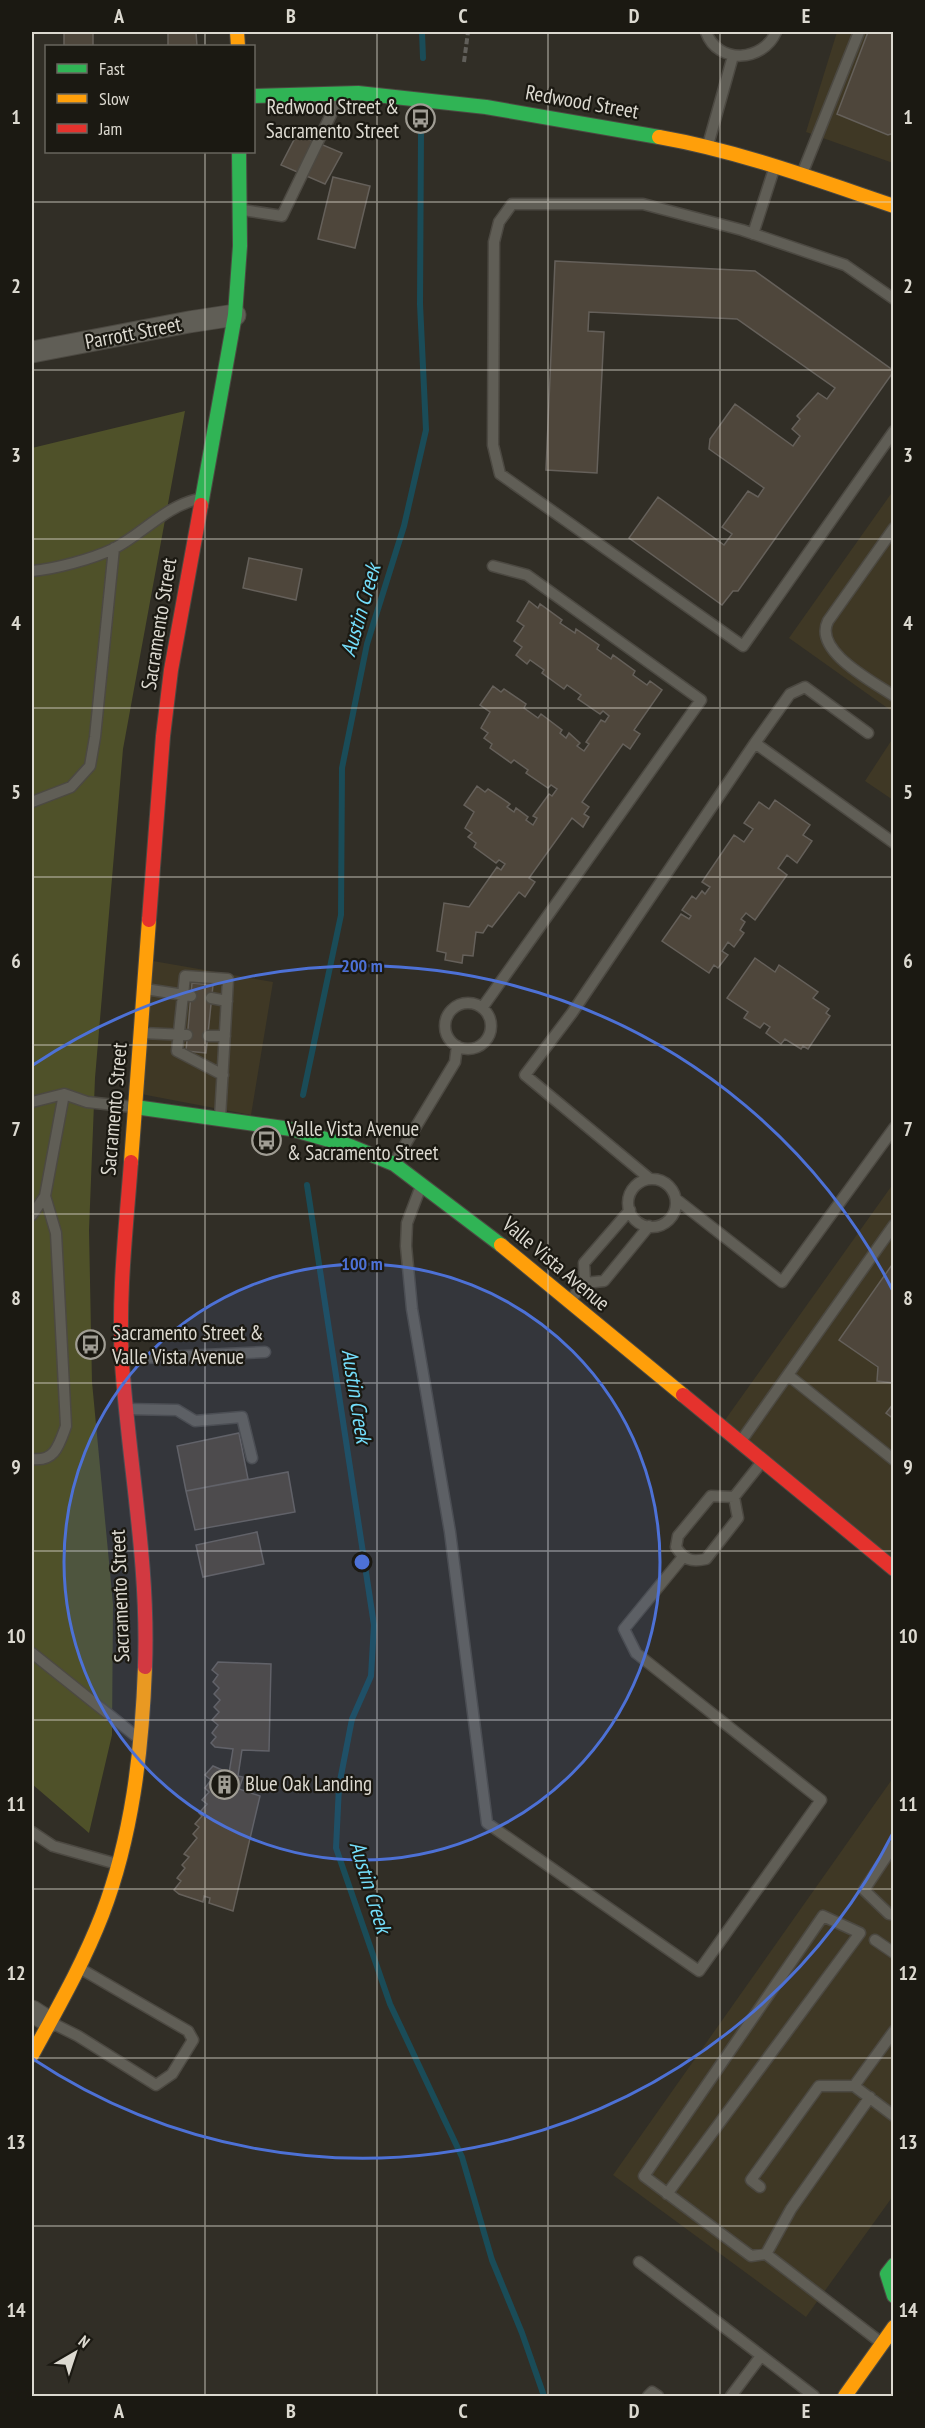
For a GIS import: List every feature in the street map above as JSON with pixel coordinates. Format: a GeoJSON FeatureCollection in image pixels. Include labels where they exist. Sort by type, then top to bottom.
{"type":"FeatureCollection","features":[{"type":"Feature","properties":{"kind":"main road","name":"Redwood Street"},"geometry":{"type":"LineString","coordinates":[[255,96],[358,93],[486,107],[688,142],[776,166],[894,206]]}},
{"type":"Feature","properties":{"kind":"main road","name":"Sacramento Street"},"geometry":{"type":"LineString","coordinates":[[32,2055],[40,2016],[79,1968],[110,1892],[128,1819],[140,1740],[146,1633],[144,1570],[122,1359],[121,1290],[163,736],[171,670],[235,315],[240,246],[239,153]]}},
{"type":"Feature","properties":{"kind":"main road","name":"Valle Vista Avenue"},"geometry":{"type":"LineString","coordinates":[[135,1107],[291,1129],[350,1146],[394,1164],[423,1183],[478,1226],[761,1462],[892,1563]]}},
{"type":"Feature","properties":{"kind":"main road"},"geometry":{"type":"LineString","coordinates":[[894,2265],[887,2274],[894,2296]]}},
{"type":"Feature","properties":{"kind":"main road"},"geometry":{"type":"LineString","coordinates":[[845,2397],[894,2327]]}},
{"type":"Feature","properties":{"kind":"street","name":"Parrott Street"},"geometry":{"type":"LineString","coordinates":[[32,352],[235,315]]}},
{"type":"Feature","properties":{"kind":"lane"},"geometry":{"type":"LineString","coordinates":[[706,32],[714,46],[734,56],[746,56],[759,52],[769,44],[776,32]]}},
{"type":"Feature","properties":{"kind":"lane"},"geometry":{"type":"LineString","coordinates":[[801,175],[859,32]]}},
{"type":"Feature","properties":{"kind":"lane"},"geometry":{"type":"LineString","coordinates":[[708,148],[734,56]]}},
{"type":"Feature","properties":{"kind":"lane"},"geometry":{"type":"LineString","coordinates":[[239,210],[282,216],[342,93]]}},
{"type":"Feature","properties":{"kind":"lane"},"geometry":{"type":"LineString","coordinates":[[753,234],[776,166]]}},
{"type":"Feature","properties":{"kind":"lane"},"geometry":{"type":"LineString","coordinates":[[894,299],[845,266],[753,234],[643,204],[512,204],[499,222],[494,242],[493,445],[500,474],[742,646],[894,431]]}},
{"type":"Feature","properties":{"kind":"lane"},"geometry":{"type":"LineString","coordinates":[[32,572],[94,556],[114,548],[162,514],[184,502],[201,498]]}},
{"type":"Feature","properties":{"kind":"lane"},"geometry":{"type":"LineString","coordinates":[[894,528],[828,621],[824,631],[827,644],[838,657],[894,696]]}},
{"type":"Feature","properties":{"kind":"lane"},"geometry":{"type":"LineString","coordinates":[[32,802],[71,787],[90,766],[114,548]]}},
{"type":"Feature","properties":{"kind":"lane"},"geometry":{"type":"LineString","coordinates":[[483,1008],[701,700],[527,575],[493,566]]}},
{"type":"Feature","properties":{"kind":"lane"},"geometry":{"type":"LineString","coordinates":[[650,1179],[525,1075],[572,1012],[790,694],[805,687],[868,733]]}},
{"type":"Feature","properties":{"kind":"lane"},"geometry":{"type":"LineString","coordinates":[[756,742],[894,843]]}},
{"type":"Feature","properties":{"kind":"lane"},"geometry":{"type":"LineString","coordinates":[[220,1118],[223,1075],[228,979],[185,976],[187,995],[183,1034],[177,1051],[223,1075]]}},
{"type":"Feature","properties":{"kind":"lane"},"geometry":{"type":"LineString","coordinates":[[144,989],[187,995]]}},
{"type":"Feature","properties":{"kind":"lane"},"geometry":{"type":"LineString","coordinates":[[211,998],[227,1001]]}},
{"type":"Feature","properties":{"kind":"lane"},"geometry":{"type":"LineString","coordinates":[[463,1004],[483,1008],[491,1023],[489,1037],[478,1047],[472,1049],[457,1046],[451,1041],[445,1027],[450,1012],[463,1004]]}},
{"type":"Feature","properties":{"kind":"lane"},"geometry":{"type":"LineString","coordinates":[[142,1033],[183,1034]]}},
{"type":"Feature","properties":{"kind":"lane"},"geometry":{"type":"LineString","coordinates":[[208,1036],[225,1036]]}},
{"type":"Feature","properties":{"kind":"lane"},"geometry":{"type":"LineString","coordinates":[[394,1164],[455,1062],[457,1046]]}},
{"type":"Feature","properties":{"kind":"lane"},"geometry":{"type":"LineString","coordinates":[[32,1215],[45,1196],[64,1094]]}},
{"type":"Feature","properties":{"kind":"lane"},"geometry":{"type":"LineString","coordinates":[[32,1102],[64,1094],[87,1102],[135,1107]]}},
{"type":"Feature","properties":{"kind":"lane"},"geometry":{"type":"LineString","coordinates":[[676,1198],[674,1213],[670,1219],[657,1226],[649,1226],[637,1221],[628,1203],[637,1184],[650,1179],[658,1179],[670,1186],[676,1198],[782,1282],[894,1128]]}},
{"type":"Feature","properties":{"kind":"lane"},"geometry":{"type":"LineString","coordinates":[[423,1183],[407,1223],[406,1246],[412,1309],[450,1532],[487,1823],[699,1971],[821,1800],[636,1653],[624,1629],[683,1557]]}},
{"type":"Feature","properties":{"kind":"lane"},"geometry":{"type":"LineString","coordinates":[[32,1459],[41,1460],[58,1450],[66,1426],[66,1382],[56,1233],[45,1196]]}},
{"type":"Feature","properties":{"kind":"lane"},"geometry":{"type":"LineString","coordinates":[[569,1302],[585,1283],[584,1263],[630,1210]]}},
{"type":"Feature","properties":{"kind":"lane"},"geometry":{"type":"LineString","coordinates":[[739,1443],[894,1225]]}},
{"type":"Feature","properties":{"kind":"lane"},"geometry":{"type":"LineString","coordinates":[[585,1283],[604,1281],[649,1226]]}},
{"type":"Feature","properties":{"kind":"lane"},"geometry":{"type":"LineString","coordinates":[[122,1359],[265,1352]]}},
{"type":"Feature","properties":{"kind":"lane"},"geometry":{"type":"LineString","coordinates":[[788,1375],[894,1460]]}},
{"type":"Feature","properties":{"kind":"lane"},"geometry":{"type":"LineString","coordinates":[[127,1409],[177,1410],[195,1421],[242,1417],[252,1458]]}},
{"type":"Feature","properties":{"kind":"lane"},"geometry":{"type":"LineString","coordinates":[[734,1497],[711,1496],[678,1536],[676,1547],[683,1557],[694,1562],[706,1559],[738,1518],[734,1497],[761,1462]]}},
{"type":"Feature","properties":{"kind":"lane"},"geometry":{"type":"LineString","coordinates":[[32,1653],[140,1740]]}},
{"type":"Feature","properties":{"kind":"lane"},"geometry":{"type":"LineString","coordinates":[[32,1832],[53,1846],[117,1864]]}},
{"type":"Feature","properties":{"kind":"lane"},"geometry":{"type":"LineString","coordinates":[[894,1845],[864,1890],[889,1914],[894,1915]]}},
{"type":"Feature","properties":{"kind":"lane"},"geometry":{"type":"LineString","coordinates":[[668,2194],[860,1933],[823,1916],[644,2176],[668,2194],[751,2256],[766,2254],[882,2344]]}},
{"type":"Feature","properties":{"kind":"lane"},"geometry":{"type":"LineString","coordinates":[[875,1940],[894,1953]]}},
{"type":"Feature","properties":{"kind":"lane"},"geometry":{"type":"LineString","coordinates":[[40,2016],[78,2036],[156,2085],[172,2074],[193,2040],[188,2031],[79,1968]]}},
{"type":"Feature","properties":{"kind":"lane"},"geometry":{"type":"LineString","coordinates":[[854,2086],[894,2031]]}},
{"type":"Feature","properties":{"kind":"lane"},"geometry":{"type":"LineString","coordinates":[[760,2187],[752,2181],[819,2086],[854,2086],[894,2116]]}},
{"type":"Feature","properties":{"kind":"lane"},"geometry":{"type":"LineString","coordinates":[[766,2254],[791,2209],[870,2097]]}},
{"type":"Feature","properties":{"kind":"lane"},"geometry":{"type":"LineString","coordinates":[[780,2202],[791,2209]]}},
{"type":"Feature","properties":{"kind":"lane"},"geometry":{"type":"LineString","coordinates":[[639,2262],[814,2397]]}},
{"type":"Feature","properties":{"kind":"lane"},"geometry":{"type":"LineString","coordinates":[[731,2397],[761,2356]]}},
{"type":"Feature","properties":{"kind":"lane"},"geometry":{"type":"LineString","coordinates":[[648,2397],[652,2392],[658,2397]]}},
{"type":"Feature","properties":{"kind":"path"},"geometry":{"type":"LineString","coordinates":[[464,62],[468,32]]}},
{"type":"Feature","properties":{"kind":"shaded area"},"geometry":{"type":"Polygon","coordinates":[[[837,32],[893,32],[893,163],[806,132],[837,32]]]}},
{"type":"Feature","properties":{"kind":"shaded area"},"geometry":{"type":"Polygon","coordinates":[[[893,491],[893,712],[789,638],[893,491]]]}},
{"type":"Feature","properties":{"kind":"shaded area"},"geometry":{"type":"Polygon","coordinates":[[[893,738],[893,800],[865,781],[893,738]]]}},
{"type":"Feature","properties":{"kind":"shaded area"},"geometry":{"type":"Polygon","coordinates":[[[153,961],[273,982],[251,1115],[141,1094],[153,961]]]}},
{"type":"Feature","properties":{"kind":"shaded area"},"geometry":{"type":"Polygon","coordinates":[[[893,1184],[893,1571],[720,1427],[893,1184]]]}},
{"type":"Feature","properties":{"kind":"shaded area"},"geometry":{"type":"Polygon","coordinates":[[[893,1778],[893,2196],[806,2317],[613,2175],[893,1778]]]}},
{"type":"Feature","properties":{"kind":"green space"},"geometry":{"type":"Polygon","coordinates":[[[185,411],[123,749],[95,1078],[89,1230],[92,1382],[113,1604],[112,1735],[89,1833],[32,1784],[32,448],[185,411]]]}},
{"type":"Feature","properties":{"kind":"building"},"geometry":{"type":"Polygon","coordinates":[[[64,32],[93,32],[93,45],[64,45],[64,32]]]}},
{"type":"Feature","properties":{"kind":"building"},"geometry":{"type":"Polygon","coordinates":[[[168,32],[196,32],[197,45],[168,45],[168,32]]]}},
{"type":"Feature","properties":{"kind":"building"},"geometry":{"type":"Polygon","coordinates":[[[868,32],[894,32],[894,133],[888,135],[837,114],[868,32]]]}},
{"type":"Feature","properties":{"kind":"building"},"geometry":{"type":"Polygon","coordinates":[[[297,134],[342,153],[325,184],[281,165],[297,134]]]}},
{"type":"Feature","properties":{"kind":"building"},"geometry":{"type":"Polygon","coordinates":[[[333,177],[370,186],[355,248],[318,239],[333,177]]]}},
{"type":"Feature","properties":{"kind":"building"},"geometry":{"type":"Polygon","coordinates":[[[555,261],[755,271],[894,371],[738,591],[733,591],[722,605],[629,538],[658,497],[724,545],[732,534],[722,527],[748,491],[758,497],[764,488],[709,449],[710,439],[735,404],[793,446],[800,436],[792,429],[800,419],[797,416],[818,393],[827,399],[835,388],[737,319],[589,312],[588,331],[604,332],[597,473],[546,470],[555,261]]]}},
{"type":"Feature","properties":{"kind":"building"},"geometry":{"type":"Polygon","coordinates":[[[249,558],[302,569],[296,600],[243,588],[249,558]]]}},
{"type":"Feature","properties":{"kind":"building"},"geometry":{"type":"Polygon","coordinates":[[[529,601],[538,608],[540,604],[562,620],[560,623],[575,633],[576,629],[599,645],[597,649],[611,659],[613,655],[635,671],[633,675],[647,685],[650,681],[662,690],[634,730],[640,734],[630,749],[623,744],[582,802],[589,807],[584,814],[589,817],[583,827],[572,818],[529,878],[535,882],[525,897],[519,892],[492,927],[488,925],[483,933],[476,932],[473,956],[463,955],[462,963],[445,960],[446,953],[437,951],[444,903],[469,907],[497,867],[501,870],[505,864],[499,860],[496,863],[474,847],[476,843],[468,837],[472,833],[465,828],[474,812],[464,805],[477,786],[485,792],[488,789],[510,804],[507,807],[514,812],[516,808],[528,817],[526,820],[533,825],[537,818],[533,816],[549,794],[552,796],[557,789],[551,785],[548,788],[526,773],[528,770],[514,760],[511,763],[490,748],[492,744],[484,738],[488,733],[481,728],[490,712],[480,705],[493,686],[501,692],[504,689],[526,704],[524,708],[538,718],[541,714],[562,730],[560,733],[566,738],[569,733],[580,743],[577,746],[584,751],[589,744],[586,742],[601,720],[605,722],[609,716],[603,711],[600,714],[578,699],[581,695],[567,685],[564,689],[542,673],[544,670],[530,660],[527,664],[516,655],[522,647],[514,641],[524,626],[517,621],[529,601]]]}},
{"type":"Feature","properties":{"kind":"building"},"geometry":{"type":"Polygon","coordinates":[[[775,800],[810,825],[803,835],[812,841],[797,863],[787,855],[778,868],[787,875],[755,920],[746,913],[741,919],[745,922],[740,930],[744,933],[734,947],[728,942],[722,951],[728,955],[718,968],[714,965],[709,973],[662,941],[681,914],[689,919],[691,916],[682,910],[692,896],[696,899],[702,891],[705,894],[710,887],[702,882],[734,835],[744,842],[753,829],[744,823],[759,802],[769,809],[775,800]]]}},
{"type":"Feature","properties":{"kind":"building"},"geometry":{"type":"Polygon","coordinates":[[[755,958],[775,972],[779,965],[818,992],[813,998],[829,1009],[826,1013],[830,1016],[808,1049],[803,1046],[801,1049],[785,1039],[781,1044],[766,1033],[770,1027],[764,1023],[760,1028],[744,1018],[748,1012],[727,998],[755,958]]]}},
{"type":"Feature","properties":{"kind":"building"},"geometry":{"type":"Polygon","coordinates":[[[192,983],[213,985],[206,1053],[186,1051],[192,983]]]}},
{"type":"Feature","properties":{"kind":"building"},"geometry":{"type":"Polygon","coordinates":[[[894,1262],[894,1383],[877,1381],[878,1367],[839,1340],[894,1262]]]}},
{"type":"Feature","properties":{"kind":"building"},"geometry":{"type":"Polygon","coordinates":[[[894,1403],[894,1419],[886,1413],[894,1403]]]}},
{"type":"Feature","properties":{"kind":"building"},"geometry":{"type":"Polygon","coordinates":[[[239,1433],[248,1479],[186,1491],[177,1446],[239,1433]]]}},
{"type":"Feature","properties":{"kind":"building"},"geometry":{"type":"Polygon","coordinates":[[[288,1472],[295,1512],[195,1530],[186,1491],[288,1472]]]}},
{"type":"Feature","properties":{"kind":"building"},"geometry":{"type":"Polygon","coordinates":[[[257,1532],[264,1564],[203,1577],[196,1545],[257,1532]]]}},
{"type":"Feature","properties":{"kind":"building","name":"Blue Oak Landing"},"geometry":{"type":"Polygon","coordinates":[[[218,1662],[271,1664],[269,1751],[242,1750],[238,1776],[243,1777],[239,1789],[260,1796],[233,1911],[209,1903],[210,1898],[204,1896],[203,1902],[174,1890],[181,1881],[177,1878],[185,1868],[182,1865],[189,1857],[184,1854],[197,1838],[193,1834],[199,1827],[195,1824],[202,1816],[199,1813],[207,1804],[202,1800],[209,1792],[205,1788],[211,1780],[205,1775],[213,1766],[229,1773],[233,1749],[215,1747],[211,1743],[216,1737],[212,1733],[218,1725],[212,1720],[219,1712],[214,1707],[220,1700],[214,1694],[219,1688],[213,1682],[218,1675],[212,1670],[218,1662]]]}},
{"type":"Feature","properties":{"kind":"waterway","name":"Austin Creek"},"geometry":{"type":"LineString","coordinates":[[422,32],[423,58]]}},
{"type":"Feature","properties":{"kind":"waterway","name":"Austin Creek"},"geometry":{"type":"LineString","coordinates":[[303,1095],[341,915],[342,768],[367,644],[404,526],[426,430],[420,304],[421,134]]}},
{"type":"Feature","properties":{"kind":"waterway","name":"Austin Creek"},"geometry":{"type":"LineString","coordinates":[[307,1185],[374,1625],[371,1676],[352,1719],[339,1786],[336,1848],[390,2004],[462,2157],[492,2260],[522,2333],[544,2396]]}},
{"type":"Feature","properties":{"kind":"traffic: fast"},"geometry":{"type":"LineString","coordinates":[[255,96],[358,93],[486,107],[659,137]]}},
{"type":"Feature","properties":{"kind":"traffic: fast"},"geometry":{"type":"LineString","coordinates":[[201,505],[235,315],[240,246],[239,153]]}},
{"type":"Feature","properties":{"kind":"traffic: fast"},"geometry":{"type":"LineString","coordinates":[[135,1107],[291,1129],[350,1146],[394,1164],[501,1245]]}},
{"type":"Feature","properties":{"kind":"traffic: fast"},"geometry":{"type":"LineString","coordinates":[[894,2265],[887,2274],[894,2296]]}},
{"type":"Feature","properties":{"kind":"traffic: slow"},"geometry":{"type":"LineString","coordinates":[[237,32],[238,45]]}},
{"type":"Feature","properties":{"kind":"traffic: slow"},"geometry":{"type":"LineString","coordinates":[[659,137],[748,158],[894,206]]}},
{"type":"Feature","properties":{"kind":"traffic: slow"},"geometry":{"type":"LineString","coordinates":[[131,1162],[149,920]]}},
{"type":"Feature","properties":{"kind":"traffic: slow"},"geometry":{"type":"LineString","coordinates":[[501,1245],[683,1395]]}},
{"type":"Feature","properties":{"kind":"traffic: slow"},"geometry":{"type":"LineString","coordinates":[[32,2055],[87,1951],[102,1915],[121,1855],[138,1762],[145,1667]]}},
{"type":"Feature","properties":{"kind":"traffic: slow"},"geometry":{"type":"LineString","coordinates":[[845,2396],[894,2327]]}},
{"type":"Feature","properties":{"kind":"traffic: jam"},"geometry":{"type":"LineString","coordinates":[[149,920],[163,736],[171,670],[201,505]]}},
{"type":"Feature","properties":{"kind":"traffic: jam"},"geometry":{"type":"LineString","coordinates":[[131,1162],[123,1262],[121,1338],[144,1590],[145,1667]]}},
{"type":"Feature","properties":{"kind":"traffic: jam"},"geometry":{"type":"LineString","coordinates":[[683,1395],[894,1569]]}},
{"type":"Feature","properties":{"kind":"place","name":"Redwood Street & Sacramento Street"},"geometry":{"type":"Point","coordinates":[420,119]}},
{"type":"Feature","properties":{"kind":"place","name":"Valle Vista Avenue & Sacramento Street"},"geometry":{"type":"Point","coordinates":[266,1141]}},
{"type":"Feature","properties":{"kind":"place","name":"Sacramento Street & Valle Vista Avenue"},"geometry":{"type":"Point","coordinates":[91,1345]}},
{"type":"Feature","properties":{"kind":"place","name":"Blue Oak Landing"},"geometry":{"type":"Point","coordinates":[224,1784]}}]}
